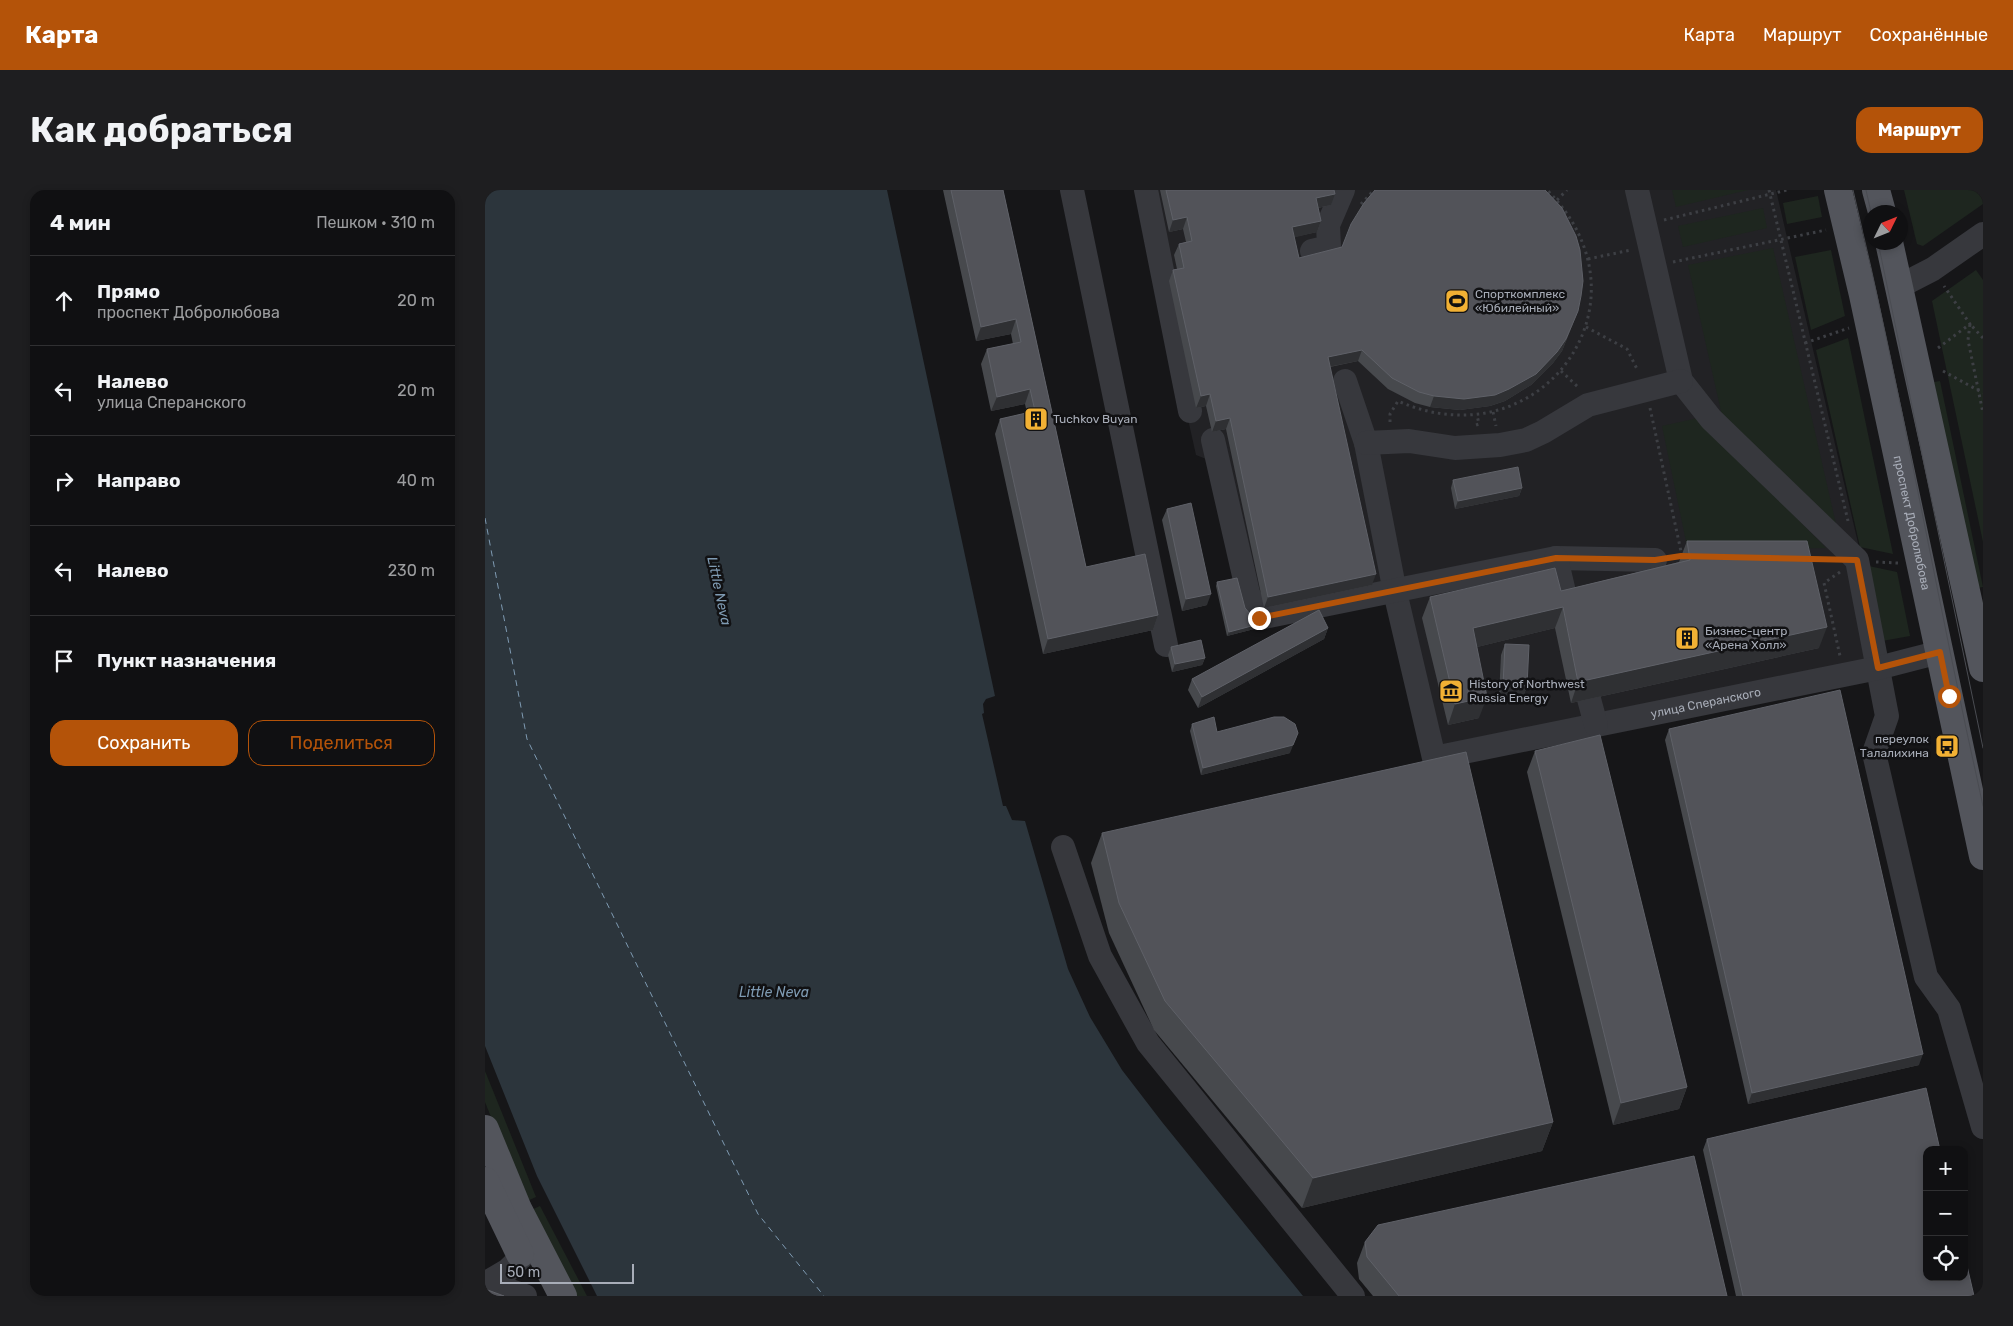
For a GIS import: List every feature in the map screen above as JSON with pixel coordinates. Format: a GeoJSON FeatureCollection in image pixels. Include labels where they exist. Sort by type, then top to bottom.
{"type":"FeatureCollection","features":[{"type":"Feature","properties":{"kind":"main road","name":"проспект Добролюбова"},"geometry":{"type":"LineString","coordinates":[[1838,190],[1863,295],[1983,856]]}},
{"type":"Feature","properties":{"kind":"main road"},"geometry":{"type":"LineString","coordinates":[[1876,190],[1880,205]]}},
{"type":"Feature","properties":{"kind":"main road"},"geometry":{"type":"LineString","coordinates":[[1891,250],[1981,652]]}},
{"type":"Feature","properties":{"kind":"main road","name":"улица Сперанского"},"geometry":{"type":"LineString","coordinates":[[1940,652],[1981,652]]}},
{"type":"Feature","properties":{"kind":"main road"},"geometry":{"type":"LineString","coordinates":[[485,1129],[529,1251],[543,1296]]}},
{"type":"Feature","properties":{"kind":"main road"},"geometry":{"type":"LineString","coordinates":[[485,1181],[529,1251],[563,1296]]}},
{"type":"Feature","properties":{"kind":"street"},"geometry":{"type":"LineString","coordinates":[[1073,190],[1166,645]]}},
{"type":"Feature","properties":{"kind":"street"},"geometry":{"type":"LineString","coordinates":[[1146,190],[1189,412]]}},
{"type":"Feature","properties":{"kind":"street"},"geometry":{"type":"LineString","coordinates":[[1312,251],[1329,247],[1328,224],[1343,190]]}},
{"type":"Feature","properties":{"kind":"street"},"geometry":{"type":"LineString","coordinates":[[1637,190],[1681,381],[1711,419],[1857,560],[1887,716],[1874,753],[1926,977],[1949,1009],[1983,1126]]}},
{"type":"Feature","properties":{"kind":"street"},"geometry":{"type":"LineString","coordinates":[[1900,286],[1933,269],[1983,234]]}},
{"type":"Feature","properties":{"kind":"street"},"geometry":{"type":"LineString","coordinates":[[1345,381],[1366,443],[1395,592]]}},
{"type":"Feature","properties":{"kind":"street"},"geometry":{"type":"LineString","coordinates":[[1366,443],[1409,441],[1455,448],[1500,445],[1526,440],[1588,405],[1681,381]]}},
{"type":"Feature","properties":{"kind":"street"},"geometry":{"type":"LineString","coordinates":[[1213,440],[1248,593],[1259,618],[1556,558],[1655,560]]}},
{"type":"Feature","properties":{"kind":"street"},"geometry":{"type":"LineString","coordinates":[[1556,558],[1568,609]]}},
{"type":"Feature","properties":{"kind":"street","name":"улица Сперанского"},"geometry":{"type":"LineString","coordinates":[[1395,592],[1434,758],[1878,668],[1940,652]]}},
{"type":"Feature","properties":{"kind":"street"},"geometry":{"type":"LineString","coordinates":[[1589,699],[1596,725]]}},
{"type":"Feature","properties":{"kind":"street"},"geometry":{"type":"LineString","coordinates":[[1063,847],[1100,956],[1148,1043],[1353,1296]]}},
{"type":"Feature","properties":{"kind":"street"},"geometry":{"type":"LineString","coordinates":[[485,1283],[529,1251]]}},
{"type":"Feature","properties":{"kind":"street"},"geometry":{"type":"LineString","coordinates":[[485,1283],[525,1296]]}},
{"type":"Feature","properties":{"kind":"path"},"geometry":{"type":"LineString","coordinates":[[1390,414],[1398,401],[1428,413],[1477,415],[1493,412],[1537,393],[1561,371],[1571,358],[1586,327],[1591,293],[1588,259],[1576,228],[1557,200],[1547,190]]}},
{"type":"Feature","properties":{"kind":"path"},"geometry":{"type":"LineString","coordinates":[[1557,200],[1567,190]]}},
{"type":"Feature","properties":{"kind":"path"},"geometry":{"type":"LineString","coordinates":[[1769,190],[1848,523]]}},
{"type":"Feature","properties":{"kind":"path"},"geometry":{"type":"LineString","coordinates":[[1645,224],[1770,196],[1787,190]]}},
{"type":"Feature","properties":{"kind":"path"},"geometry":{"type":"LineString","coordinates":[[1653,266],[1831,229]]}},
{"type":"Feature","properties":{"kind":"path"},"geometry":{"type":"LineString","coordinates":[[1588,259],[1625,251]]}},
{"type":"Feature","properties":{"kind":"path"},"geometry":{"type":"LineString","coordinates":[[1944,286],[1983,338]]}},
{"type":"Feature","properties":{"kind":"path"},"geometry":{"type":"LineString","coordinates":[[1938,348],[1971,324]]}},
{"type":"Feature","properties":{"kind":"path"},"geometry":{"type":"LineString","coordinates":[[1971,324],[1968,340],[1983,413]]}},
{"type":"Feature","properties":{"kind":"path"},"geometry":{"type":"LineString","coordinates":[[1805,343],[1854,326]]}},
{"type":"Feature","properties":{"kind":"path"},"geometry":{"type":"LineString","coordinates":[[1586,327],[1627,348],[1630,355]]}},
{"type":"Feature","properties":{"kind":"path"},"geometry":{"type":"LineString","coordinates":[[1561,371],[1576,384]]}},
{"type":"Feature","properties":{"kind":"path"},"geometry":{"type":"LineString","coordinates":[[1943,371],[1983,393]]}},
{"type":"Feature","properties":{"kind":"path"},"geometry":{"type":"LineString","coordinates":[[1647,390],[1681,556]]}},
{"type":"Feature","properties":{"kind":"path"},"geometry":{"type":"LineString","coordinates":[[1493,412],[1495,424]]}},
{"type":"Feature","properties":{"kind":"path"},"geometry":{"type":"LineString","coordinates":[[1474,425],[1479,424],[1477,415]]}},
{"type":"Feature","properties":{"kind":"path"},"geometry":{"type":"LineString","coordinates":[[1655,560],[1691,556]]}},
{"type":"Feature","properties":{"kind":"path"},"geometry":{"type":"LineString","coordinates":[[1808,559],[1857,560]]}},
{"type":"Feature","properties":{"kind":"path"},"geometry":{"type":"LineString","coordinates":[[1831,660],[1840,658],[1824,583],[1857,560]]}},
{"type":"Feature","properties":{"kind":"path"},"geometry":{"type":"LineString","coordinates":[[1820,608],[1829,606]]}},
{"type":"Feature","properties":{"kind":"shaded area"},"geometry":{"type":"Polygon","coordinates":[[[1137,190],[1776,190],[1884,655],[1426,758],[1387,597],[1259,624],[1211,461],[1196,455],[1137,190]]]}},
{"type":"Feature","properties":{"kind":"shaded area"},"geometry":{"type":"Polygon","coordinates":[[[1672,190],[1748,190],[1676,207],[1672,190]]]}},
{"type":"Feature","properties":{"kind":"shaded area"},"geometry":{"type":"Polygon","coordinates":[[[1904,190],[1983,190],[1983,204],[1923,246],[1917,244],[1904,190]]]}},
{"type":"Feature","properties":{"kind":"shaded area"},"geometry":{"type":"Polygon","coordinates":[[[1818,196],[1822,217],[1787,224],[1783,203],[1818,196]]]}},
{"type":"Feature","properties":{"kind":"shaded area"},"geometry":{"type":"Polygon","coordinates":[[[1763,208],[1767,228],[1683,247],[1678,226],[1763,208]]]}},
{"type":"Feature","properties":{"kind":"shaded area"},"geometry":{"type":"Polygon","coordinates":[[[1773,248],[1838,533],[1723,420],[1688,265],[1773,248]]]}},
{"type":"Feature","properties":{"kind":"shaded area"},"geometry":{"type":"Polygon","coordinates":[[[1831,250],[1845,316],[1811,330],[1795,257],[1831,250]]]}},
{"type":"Feature","properties":{"kind":"shaded area"},"geometry":{"type":"Polygon","coordinates":[[[1976,270],[1983,280],[1983,542],[1932,301],[1976,270]]]}},
{"type":"Feature","properties":{"kind":"shaded area"},"geometry":{"type":"Polygon","coordinates":[[[1848,338],[1893,554],[1860,547],[1816,350],[1848,338]]]}},
{"type":"Feature","properties":{"kind":"shaded area"},"geometry":{"type":"Polygon","coordinates":[[[1940,381],[1983,587],[1976,588],[1934,382],[1940,381]]]}},
{"type":"Feature","properties":{"kind":"shaded area"},"geometry":{"type":"Polygon","coordinates":[[[1698,418],[1826,548],[1688,551],[1662,426],[1698,418]]]}},
{"type":"Feature","properties":{"kind":"shaded area"},"geometry":{"type":"Polygon","coordinates":[[[1864,565],[1897,572],[1910,636],[1882,641],[1864,565]]]}},
{"type":"Feature","properties":{"kind":"shaded area"},"geometry":{"type":"Polygon","coordinates":[[[485,1071],[536,1197],[525,1202],[485,1102],[485,1071]]]}},
{"type":"Feature","properties":{"kind":"shaded area"},"geometry":{"type":"Polygon","coordinates":[[[540,1206],[587,1296],[574,1296],[529,1211],[540,1206]]]}},
{"type":"Feature","properties":{"kind":"water","name":"Little Neva"},"geometry":{"type":"Polygon","coordinates":[[[485,190],[887,190],[995,696],[986,699],[983,704],[984,713],[982,714],[1003,806],[1006,806],[1012,820],[1025,821],[1068,969],[1090,1017],[1122,1070],[1303,1296],[597,1296],[537,1176],[485,1046],[485,190]]]}},
{"type":"Feature","properties":{"kind":"building","name":"Tuchkov Buyan"},"geometry":{"type":"Polygon","coordinates":[[[951,190],[1003,190],[1086,567],[1145,554],[1158,615],[1048,639],[1000,419],[1035,411],[1030,389],[997,397],[987,349],[1021,342],[1016,319],[981,327],[951,190]]]}},
{"type":"Feature","properties":{"kind":"building"},"geometry":{"type":"Polygon","coordinates":[[[1166,190],[1334,190],[1335,194],[1316,198],[1321,221],[1292,227],[1299,258],[1342,247],[1351,224],[1375,190],[1545,190],[1562,208],[1576,236],[1580,250],[1583,281],[1581,296],[1578,311],[1566,339],[1557,352],[1536,374],[1495,395],[1464,399],[1434,396],[1419,392],[1392,378],[1362,350],[1328,357],[1376,574],[1268,597],[1230,418],[1216,421],[1210,394],[1201,396],[1173,270],[1184,268],[1179,244],[1192,241],[1187,217],[1173,220],[1166,190]]]}},
{"type":"Feature","properties":{"kind":"building"},"geometry":{"type":"Polygon","coordinates":[[[1518,467],[1522,488],[1458,501],[1453,480],[1518,467]]]}},
{"type":"Feature","properties":{"kind":"building"},"geometry":{"type":"Polygon","coordinates":[[[1191,503],[1211,594],[1186,599],[1167,509],[1191,503]]]}},
{"type":"Feature","properties":{"kind":"building","name":"Бизнес-центр «Арена Холл»"},"geometry":{"type":"Polygon","coordinates":[[[1687,541],[1807,541],[1827,627],[1578,682],[1563,607],[1473,628],[1487,697],[1455,704],[1430,597],[1555,568],[1561,591],[1690,560],[1687,541]]]}},
{"type":"Feature","properties":{"kind":"building"},"geometry":{"type":"Polygon","coordinates":[[[1237,578],[1245,608],[1259,624],[1229,632],[1217,582],[1237,578]]]}},
{"type":"Feature","properties":{"kind":"building"},"geometry":{"type":"Polygon","coordinates":[[[1319,610],[1328,628],[1202,697],[1192,679],[1319,610]]]}},
{"type":"Feature","properties":{"kind":"building"},"geometry":{"type":"Polygon","coordinates":[[[1201,640],[1205,658],[1175,664],[1171,647],[1201,640]]]}},
{"type":"Feature","properties":{"kind":"building"},"geometry":{"type":"Polygon","coordinates":[[[1505,644],[1529,645],[1527,686],[1503,685],[1505,644]]]}},
{"type":"Feature","properties":{"kind":"building"},"geometry":{"type":"Polygon","coordinates":[[[1840,690],[1923,1054],[1752,1093],[1669,729],[1840,690]]]}},
{"type":"Feature","properties":{"kind":"building"},"geometry":{"type":"Polygon","coordinates":[[[1214,717],[1217,732],[1274,717],[1284,717],[1295,724],[1298,733],[1293,745],[1203,768],[1192,724],[1214,717]]]}},
{"type":"Feature","properties":{"kind":"building"},"geometry":{"type":"Polygon","coordinates":[[[1600,735],[1687,1087],[1621,1103],[1535,751],[1600,735]]]}},
{"type":"Feature","properties":{"kind":"building"},"geometry":{"type":"Polygon","coordinates":[[[1466,752],[1553,1122],[1313,1178],[1165,1001],[1119,903],[1102,833],[1466,752]]]}},
{"type":"Feature","properties":{"kind":"building"},"geometry":{"type":"Polygon","coordinates":[[[1926,1088],[1939,1146],[1923,1146],[1923,1281],[1968,1281],[1968,1270],[1974,1296],[1743,1296],[1707,1139],[1926,1088]]]}},
{"type":"Feature","properties":{"kind":"building"},"geometry":{"type":"Polygon","coordinates":[[[1694,1156],[1727,1296],[1399,1296],[1367,1257],[1365,1242],[1378,1225],[1694,1156]]]}},
{"type":"Feature","properties":{"kind":"building"},"geometry":{"type":"Polygon","coordinates":[[[485,1289],[504,1296],[485,1296],[485,1289]]]}},
{"type":"Feature","properties":{"kind":"ferry route"},"geometry":{"type":"LineString","coordinates":[[485,518],[527,739],[758,1214],[824,1296]]}},
{"type":"Feature","properties":{"kind":"tram line"},"geometry":{"type":"LineString","coordinates":[[1853,190],[1888,343],[1983,806]]}},
{"type":"Feature","properties":{"kind":"tram line"},"geometry":{"type":"LineString","coordinates":[[1866,190],[1869,205]]}},
{"type":"Feature","properties":{"kind":"tram line"},"geometry":{"type":"LineString","coordinates":[[1880,250],[1983,748]]}},
{"type":"Feature","properties":{"kind":"place","name":"Спорткомплекс «Юбилейный»"},"geometry":{"type":"Point","coordinates":[1457,301]}},
{"type":"Feature","properties":{"kind":"place","name":"Tuchkov Buyan"},"geometry":{"type":"Point","coordinates":[1036,419]}},
{"type":"Feature","properties":{"kind":"place","name":"Бизнес-центр «Арена Холл»"},"geometry":{"type":"Point","coordinates":[1687,638]}},
{"type":"Feature","properties":{"kind":"place","name":"History of Northwest Russia Energy"},"geometry":{"type":"Point","coordinates":[1451,691]}},
{"type":"Feature","properties":{"kind":"place","name":"переулок Талалихина"},"geometry":{"type":"Point","coordinates":[1947,746]}},
{"type":"Feature","properties":{"kind":"route"},"geometry":{"type":"LineString","coordinates":[[1259,618],[1556,558],[1655,560],[1681,556],[1857,560],[1878,668],[1940,652],[1949,696]]}}]}
